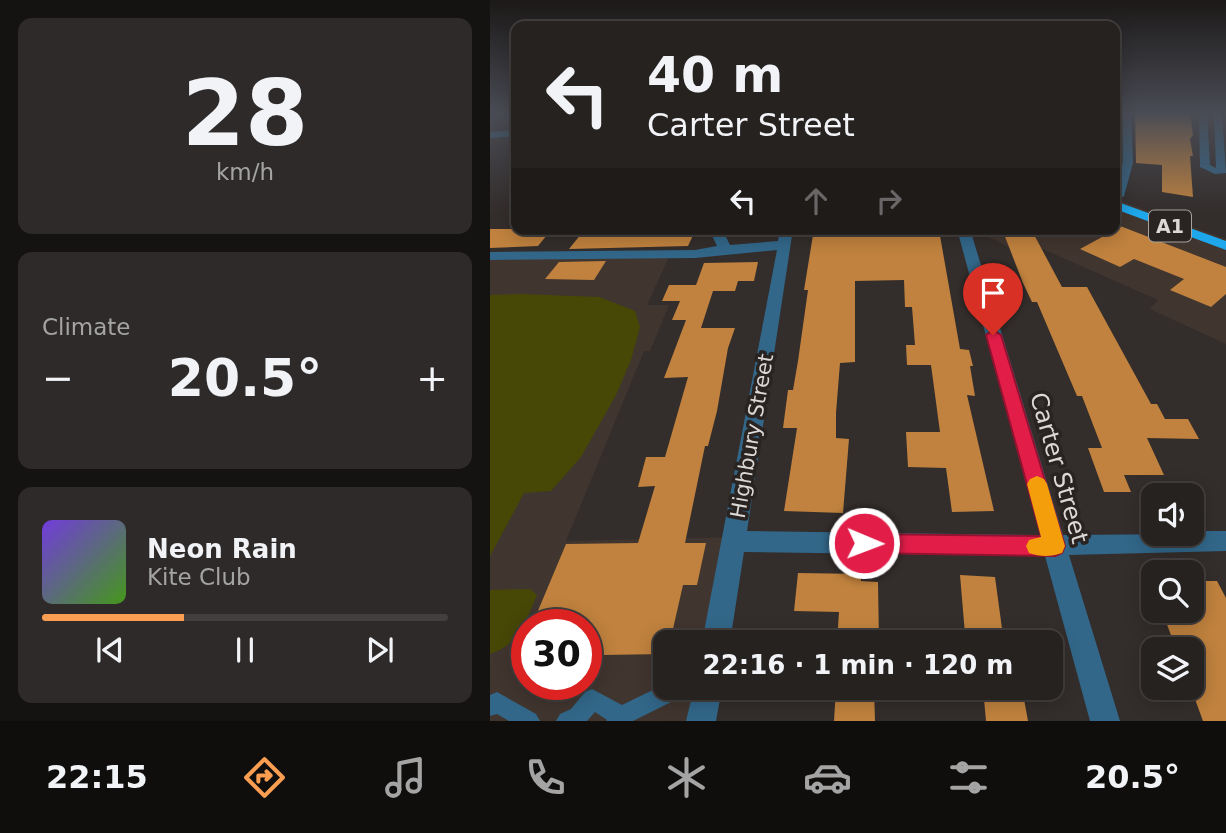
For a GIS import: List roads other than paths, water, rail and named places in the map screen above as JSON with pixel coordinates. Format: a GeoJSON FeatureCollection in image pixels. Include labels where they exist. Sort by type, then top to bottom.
{"type":"FeatureCollection","features":[{"type":"Feature","properties":{"kind":"highway","name":"A1"},"geometry":{"type":"LineString","coordinates":[[1120,200],[1226,233]]}},
{"type":"Feature","properties":{"kind":"highway","name":"A1"},"geometry":{"type":"LineString","coordinates":[[1120,201],[1226,246]]}},
{"type":"Feature","properties":{"kind":"street"},"geometry":{"type":"LineString","coordinates":[[1120,187],[1128,162],[1128,147]]}},
{"type":"Feature","properties":{"kind":"street"},"geometry":{"type":"LineString","coordinates":[[1204,147],[1205,167],[1215,171],[1223,170],[1221,147]]}},
{"type":"Feature","properties":{"kind":"street"},"geometry":{"type":"LineString","coordinates":[[718,235],[725,249]]}},
{"type":"Feature","properties":{"kind":"street","name":"Carter Street"},"geometry":{"type":"LineString","coordinates":[[965,235],[1105,721]]}},
{"type":"Feature","properties":{"kind":"street"},"geometry":{"type":"LineString","coordinates":[[490,256],[682,255],[786,237]]}},
{"type":"Feature","properties":{"kind":"street","name":"Highbury Street"},"geometry":{"type":"LineString","coordinates":[[718,630],[786,237]]}},
{"type":"Feature","properties":{"kind":"street"},"geometry":{"type":"LineString","coordinates":[[734,541],[1055,546],[1226,541]]}},
{"type":"Feature","properties":{"kind":"street"},"geometry":{"type":"LineString","coordinates":[[701,721],[705,700]]}},
{"type":"Feature","properties":{"kind":"lane"},"geometry":{"type":"LineString","coordinates":[[567,721],[578,716],[592,699],[619,719],[655,700]]}},
{"type":"Feature","properties":{"kind":"lane"},"geometry":{"type":"LineString","coordinates":[[490,706],[497,702],[529,721]]}}]}
